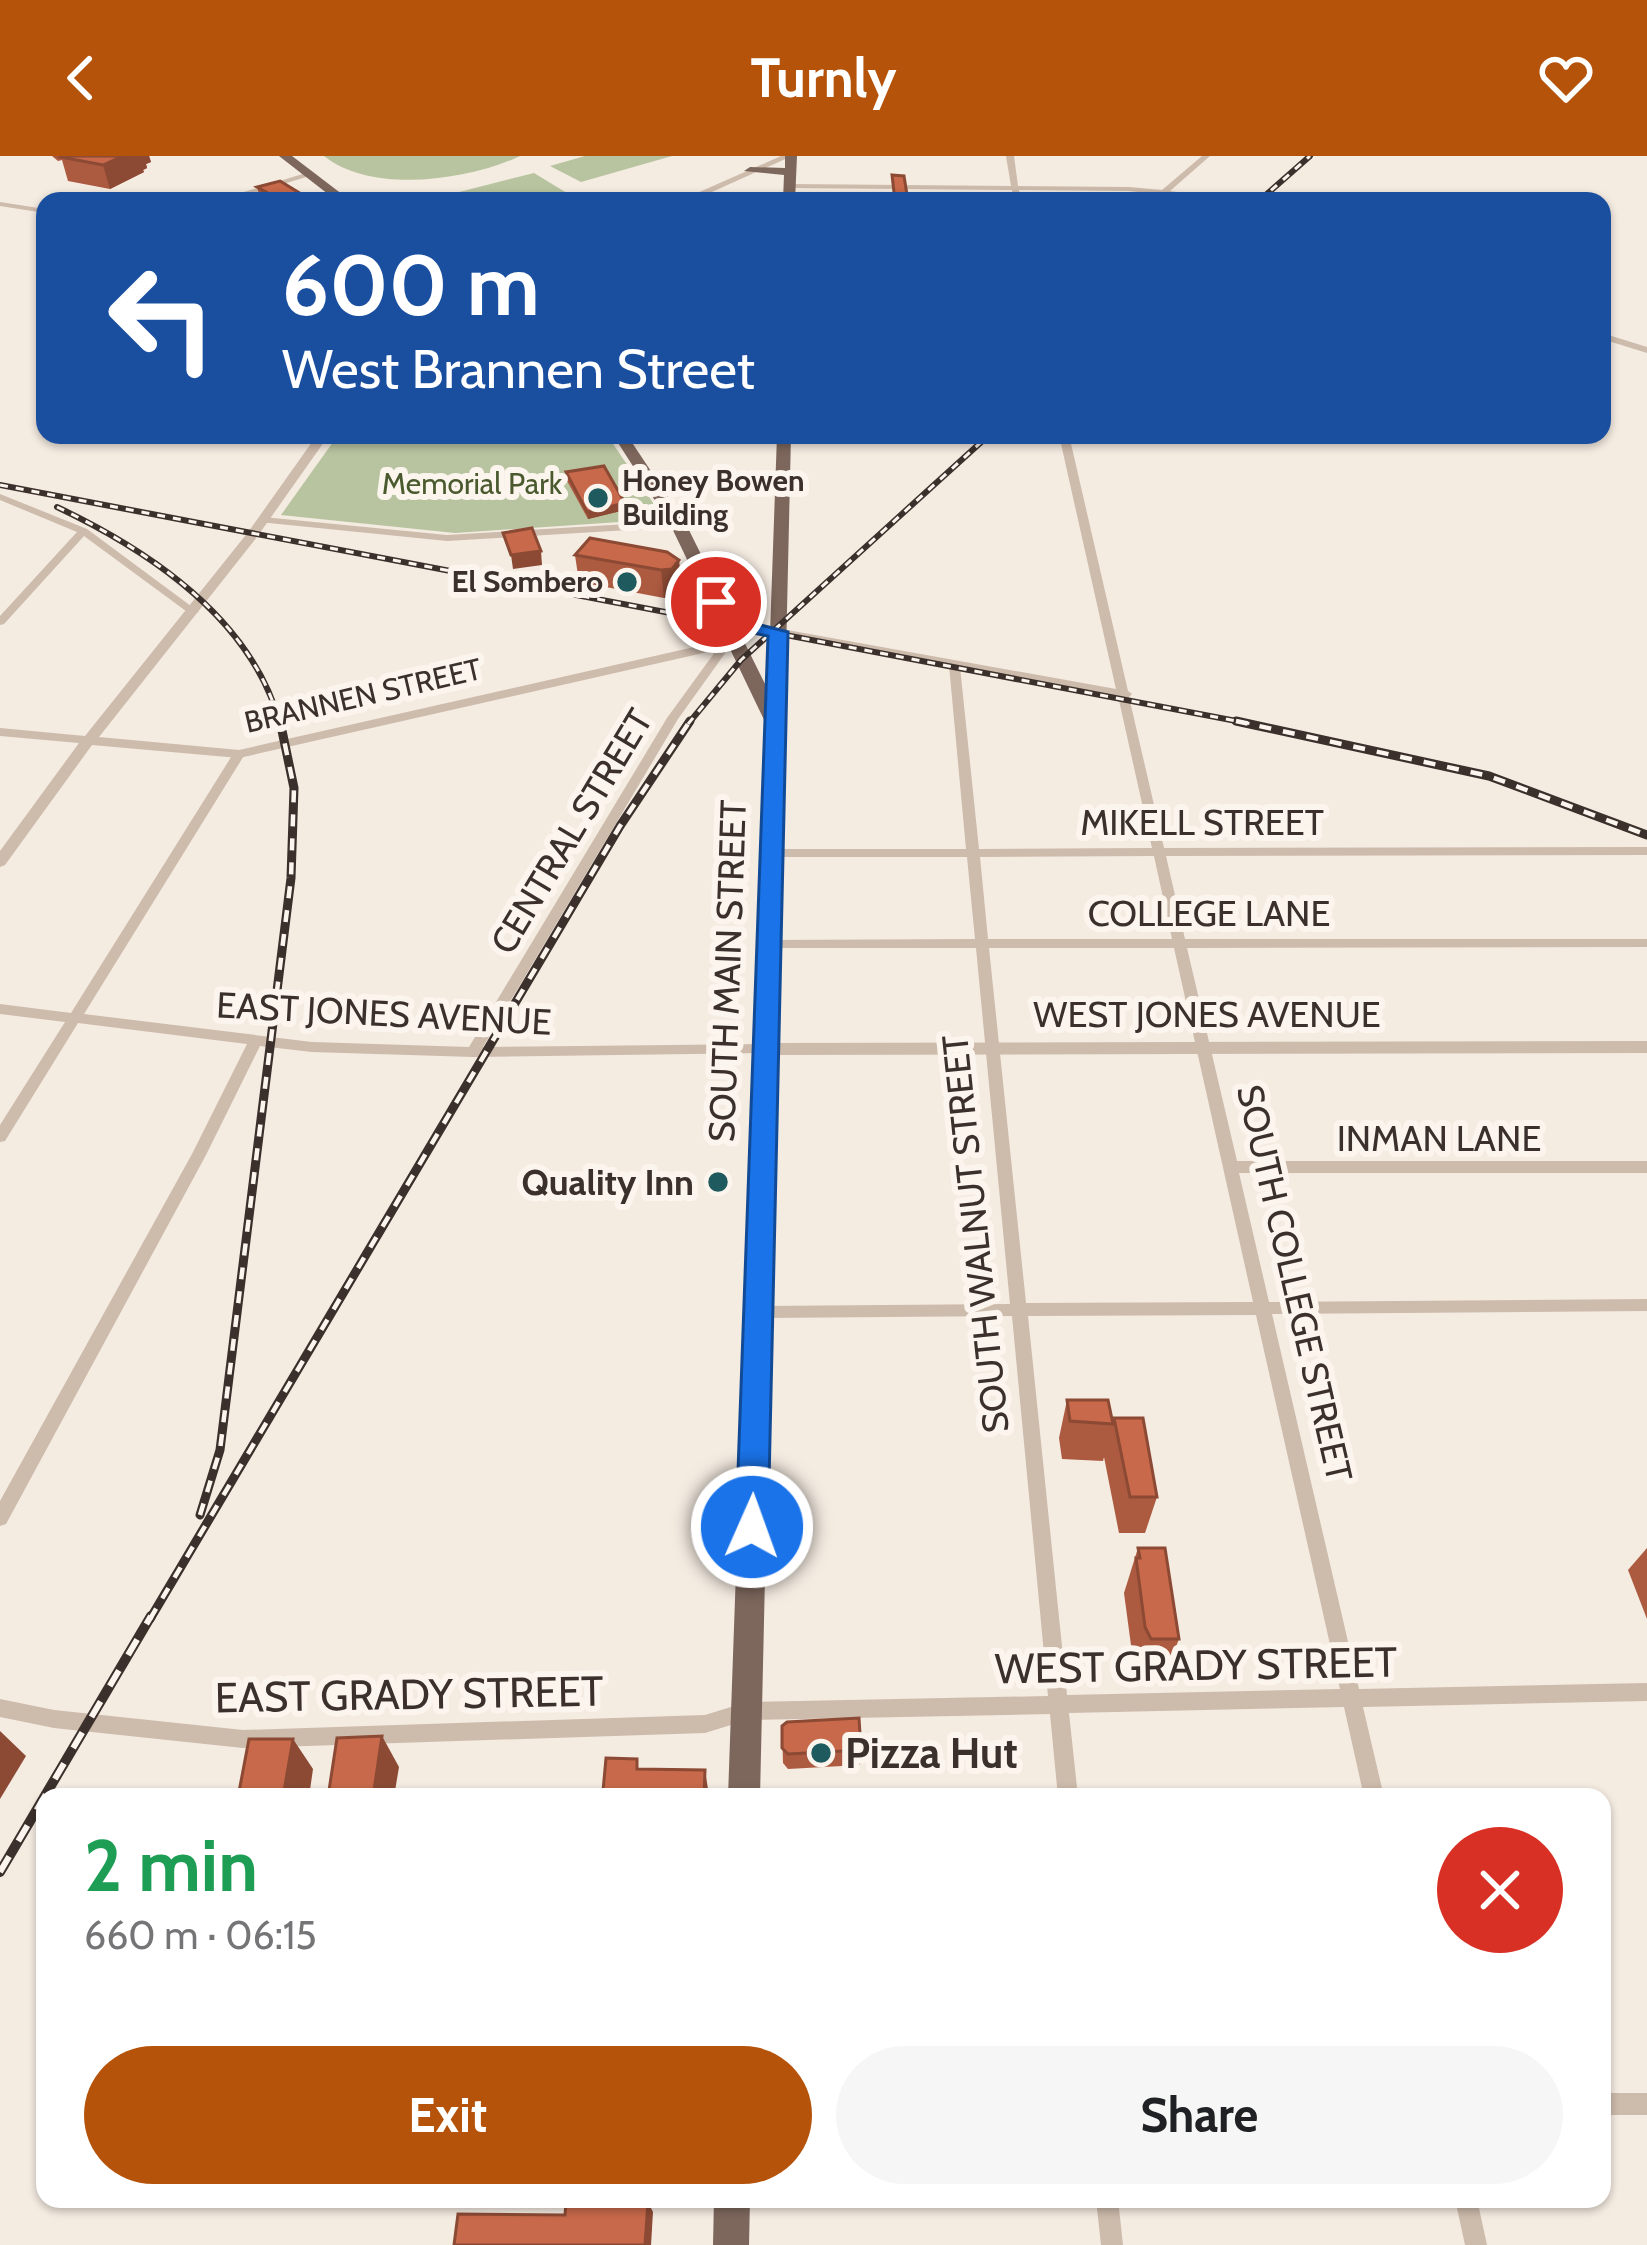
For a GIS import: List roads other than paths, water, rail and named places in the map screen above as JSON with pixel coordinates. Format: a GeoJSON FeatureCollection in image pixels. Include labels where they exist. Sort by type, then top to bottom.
{"type":"FeatureCollection","features":[{"type":"Feature","properties":{"kind":"main road"},"geometry":{"type":"LineString","coordinates":[[285,156],[333,192]]}},
{"type":"Feature","properties":{"kind":"main road"},"geometry":{"type":"LineString","coordinates":[[750,171],[789,186],[789,156]]}},
{"type":"Feature","properties":{"kind":"main road"},"geometry":{"type":"LineString","coordinates":[[626,444],[678,524],[725,622],[725,643],[775,724]]}},
{"type":"Feature","properties":{"kind":"main road","name":"SOUTH MAIN STREET"},"geometry":{"type":"LineString","coordinates":[[744,1788],[784,444]]}},
{"type":"Feature","properties":{"kind":"main road"},"geometry":{"type":"LineString","coordinates":[[725,643],[778,633]]}},
{"type":"Feature","properties":{"kind":"main road"},"geometry":{"type":"LineString","coordinates":[[731,2245],[732,2208]]}},
{"type":"Feature","properties":{"kind":"street"},"geometry":{"type":"LineString","coordinates":[[704,192],[789,156]]}},
{"type":"Feature","properties":{"kind":"street"},"geometry":{"type":"LineString","coordinates":[[1010,156],[1016,192]]}},
{"type":"Feature","properties":{"kind":"street"},"geometry":{"type":"LineString","coordinates":[[1165,191],[1206,156]]}},
{"type":"Feature","properties":{"kind":"street"},"geometry":{"type":"LineString","coordinates":[[250,192],[309,175]]}},
{"type":"Feature","properties":{"kind":"street"},"geometry":{"type":"LineString","coordinates":[[789,186],[1172,192]]}},
{"type":"Feature","properties":{"kind":"street"},"geometry":{"type":"LineString","coordinates":[[0,204],[36,210]]}},
{"type":"Feature","properties":{"kind":"street"},"geometry":{"type":"LineString","coordinates":[[1611,339],[1647,350]]}},
{"type":"Feature","properties":{"kind":"street"},"geometry":{"type":"LineString","coordinates":[[0,862],[88,741],[194,612],[317,444]]}},
{"type":"Feature","properties":{"kind":"street","name":"SOUTH COLLEGE STREET"},"geometry":{"type":"LineString","coordinates":[[1066,444],[1372,1788]]}},
{"type":"Feature","properties":{"kind":"street"},"geometry":{"type":"LineString","coordinates":[[0,497],[83,531],[194,612]]}},
{"type":"Feature","properties":{"kind":"street"},"geometry":{"type":"LineString","coordinates":[[263,520],[447,538],[678,524]]}},
{"type":"Feature","properties":{"kind":"street"},"geometry":{"type":"LineString","coordinates":[[0,622],[83,531]]}},
{"type":"Feature","properties":{"kind":"street"},"geometry":{"type":"LineString","coordinates":[[725,622],[1126,694]]}},
{"type":"Feature","properties":{"kind":"street","name":"BRANNEN STREET"},"geometry":{"type":"LineString","coordinates":[[0,732],[239,754],[725,643]]}},
{"type":"Feature","properties":{"kind":"street","name":"CENTRAL STREET"},"geometry":{"type":"LineString","coordinates":[[473,1052],[674,718],[716,665],[725,643]]}},
{"type":"Feature","properties":{"kind":"street","name":"SOUTH WALNUT STREET"},"geometry":{"type":"LineString","coordinates":[[954,664],[1067,1788]]}},
{"type":"Feature","properties":{"kind":"street"},"geometry":{"type":"LineString","coordinates":[[0,1137],[239,754]]}},
{"type":"Feature","properties":{"kind":"street","name":"MIKELL STREET"},"geometry":{"type":"LineString","coordinates":[[773,854],[1647,851]]}},
{"type":"Feature","properties":{"kind":"street","name":"COLLEGE LANE"},"geometry":{"type":"LineString","coordinates":[[772,944],[1647,943]]}},
{"type":"Feature","properties":{"kind":"street","name":"EAST JONES AVENUE"},"geometry":{"type":"LineString","coordinates":[[0,1009],[255,1042],[473,1052],[767,1049]]}},
{"type":"Feature","properties":{"kind":"street"},"geometry":{"type":"LineString","coordinates":[[0,1518],[168,1214],[255,1042]]}},
{"type":"Feature","properties":{"kind":"street","name":"WEST JONES AVENUE"},"geometry":{"type":"LineString","coordinates":[[767,1049],[1647,1047]]}},
{"type":"Feature","properties":{"kind":"street","name":"INMAN LANE"},"geometry":{"type":"LineString","coordinates":[[1231,1167],[1647,1167]]}},
{"type":"Feature","properties":{"kind":"street"},"geometry":{"type":"LineString","coordinates":[[758,1312],[1647,1305]]}},
{"type":"Feature","properties":{"kind":"street","name":"WEST GRADY STREET"},"geometry":{"type":"LineString","coordinates":[[747,1711],[1647,1692]]}},
{"type":"Feature","properties":{"kind":"street","name":"EAST GRADY STREET"},"geometry":{"type":"LineString","coordinates":[[0,1708],[55,1719],[243,1738],[705,1724],[747,1711]]}},
{"type":"Feature","properties":{"kind":"street"},"geometry":{"type":"LineString","coordinates":[[1611,2104],[1647,2104]]}},
{"type":"Feature","properties":{"kind":"street"},"geometry":{"type":"LineString","coordinates":[[1108,2208],[1112,2245]]}},
{"type":"Feature","properties":{"kind":"street"},"geometry":{"type":"LineString","coordinates":[[1468,2208],[1476,2245]]}},
{"type":"Feature","properties":{"kind":"railway"},"geometry":{"type":"LineString","coordinates":[[1269,192],[1310,156]]}},
{"type":"Feature","properties":{"kind":"railway"},"geometry":{"type":"LineString","coordinates":[[772,632],[979,444]]}},
{"type":"Feature","properties":{"kind":"railway"},"geometry":{"type":"LineString","coordinates":[[0,485],[772,632]]}},
{"type":"Feature","properties":{"kind":"railway"},"geometry":{"type":"LineString","coordinates":[[57,507],[161,567],[222,621],[266,686],[280,724]]}},
{"type":"Feature","properties":{"kind":"railway"},"geometry":{"type":"LineString","coordinates":[[688,724],[741,660],[772,632]]}},
{"type":"Feature","properties":{"kind":"railway"},"geometry":{"type":"LineString","coordinates":[[772,632],[1252,724]]}},
{"type":"Feature","properties":{"kind":"railway"},"geometry":{"type":"LineString","coordinates":[[200,1515],[220,1450],[291,878],[294,788],[280,721]]}},
{"type":"Feature","properties":{"kind":"railway"},"geometry":{"type":"LineString","coordinates":[[1236,721],[1489,776],[1647,835]]}},
{"type":"Feature","properties":{"kind":"railway"},"geometry":{"type":"LineString","coordinates":[[150,1619],[620,826],[688,724]]}},
{"type":"Feature","properties":{"kind":"railway"},"geometry":{"type":"LineString","coordinates":[[50,1788],[151,1616]]}},
{"type":"Feature","properties":{"kind":"railway"},"geometry":{"type":"LineString","coordinates":[[0,1872],[36,1811]]}},
{"type":"Feature","properties":{"kind":"place","name":"Honey Bowen Building"},"geometry":{"type":"Point","coordinates":[598,498]}},
{"type":"Feature","properties":{"kind":"place","name":"El Sombero"},"geometry":{"type":"Point","coordinates":[627,582]}},
{"type":"Feature","properties":{"kind":"place","name":"Quality Inn"},"geometry":{"type":"Point","coordinates":[718,1182]}},
{"type":"Feature","properties":{"kind":"place","name":"Pizza Hut"},"geometry":{"type":"Point","coordinates":[821,1753]}},
{"type":"Feature","properties":{"kind":"park label","name":"Memorial Park"},"geometry":{"type":"Point","coordinates":[472,484]}}]}
